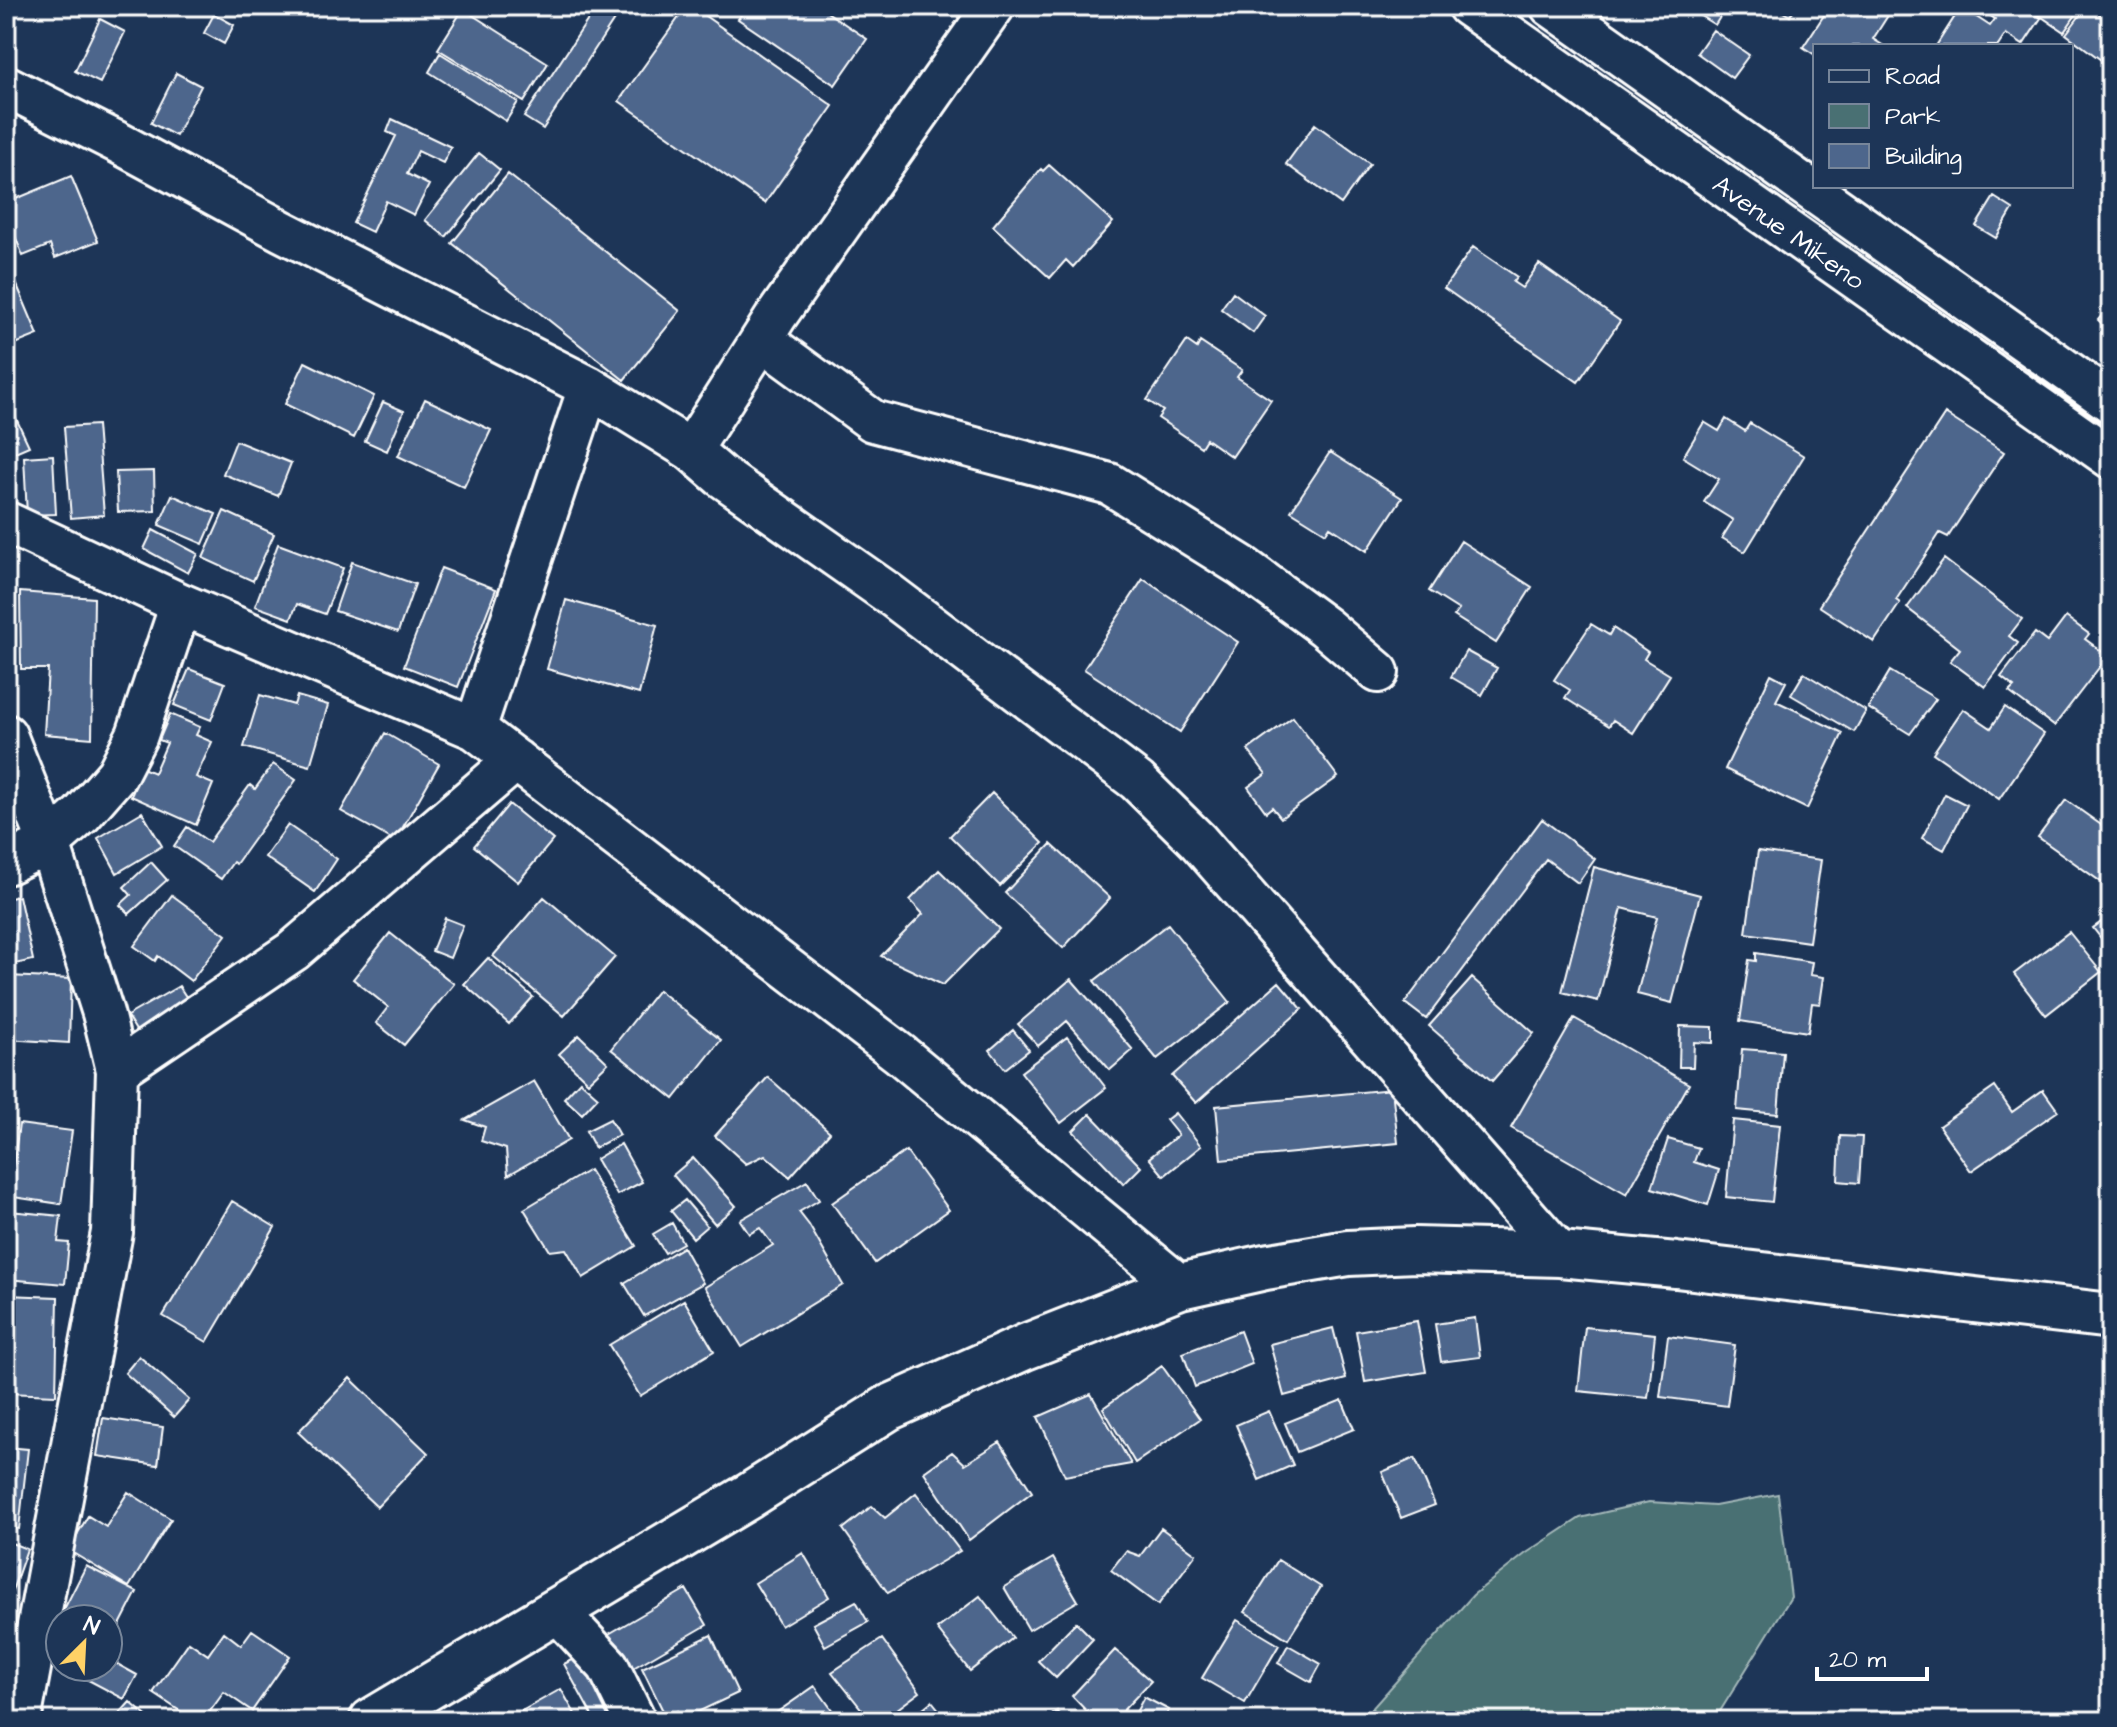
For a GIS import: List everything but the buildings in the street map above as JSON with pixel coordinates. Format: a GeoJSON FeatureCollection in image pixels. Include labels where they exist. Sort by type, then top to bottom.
{"type":"FeatureCollection","features":[{"type":"Feature","properties":{"kind":"main road"},"geometry":{"type":"LineString","coordinates":[[372,1721],[749,1496],[888,1408],[1025,1347],[1180,1286],[1348,1253],[1415,1250],[1560,1254],[2111,1316]]}},
{"type":"Feature","properties":{"kind":"street"},"geometry":{"type":"LineString","coordinates":[[691,450],[762,340],[994,6]]}},
{"type":"Feature","properties":{"kind":"street","name":"Avenue Mikeno"},"geometry":{"type":"LineString","coordinates":[[1468,6],[2111,458]]}},
{"type":"Feature","properties":{"kind":"street","name":"Avenue Mikeno"},"geometry":{"type":"LineString","coordinates":[[1551,6],[2111,402]]}},
{"type":"Feature","properties":{"kind":"street"},"geometry":{"type":"LineString","coordinates":[[6,86],[589,387],[691,450],[721,476],[888,593],[1137,781],[1197,840],[1560,1254]]}},
{"type":"Feature","properties":{"kind":"street"},"geometry":{"type":"LineString","coordinates":[[762,340],[873,421],[1110,484],[1242,566],[1325,627],[1378,672]]}},
{"type":"Feature","properties":{"kind":"street"},"geometry":{"type":"LineString","coordinates":[[475,729],[589,387]]}},
{"type":"Feature","properties":{"kind":"street"},"geometry":{"type":"LineString","coordinates":[[6,522],[181,604],[475,729],[900,1054],[1180,1286]]}},
{"type":"Feature","properties":{"kind":"street"},"geometry":{"type":"LineString","coordinates":[[6,864],[49,843],[82,814],[117,774],[137,735],[181,604]]}},
{"type":"Feature","properties":{"kind":"street"},"geometry":{"type":"LineString","coordinates":[[6,735],[49,843],[103,1013],[117,1070],[112,1232],[20,1721]]}},
{"type":"Feature","properties":{"kind":"street"},"geometry":{"type":"LineString","coordinates":[[117,1070],[293,951],[516,760]]}},
{"type":"Feature","properties":{"kind":"street"},"geometry":{"type":"LineString","coordinates":[[557,1611],[608,1666],[635,1721]]}},
{"type":"Feature","properties":{"kind":"green space"},"geometry":{"type":"Polygon","coordinates":[[[1778,1494],[1791,1597],[1714,1721],[1361,1721],[1473,1595],[1525,1554],[1580,1518],[1649,1502],[1715,1506],[1778,1494]]]}}]}
